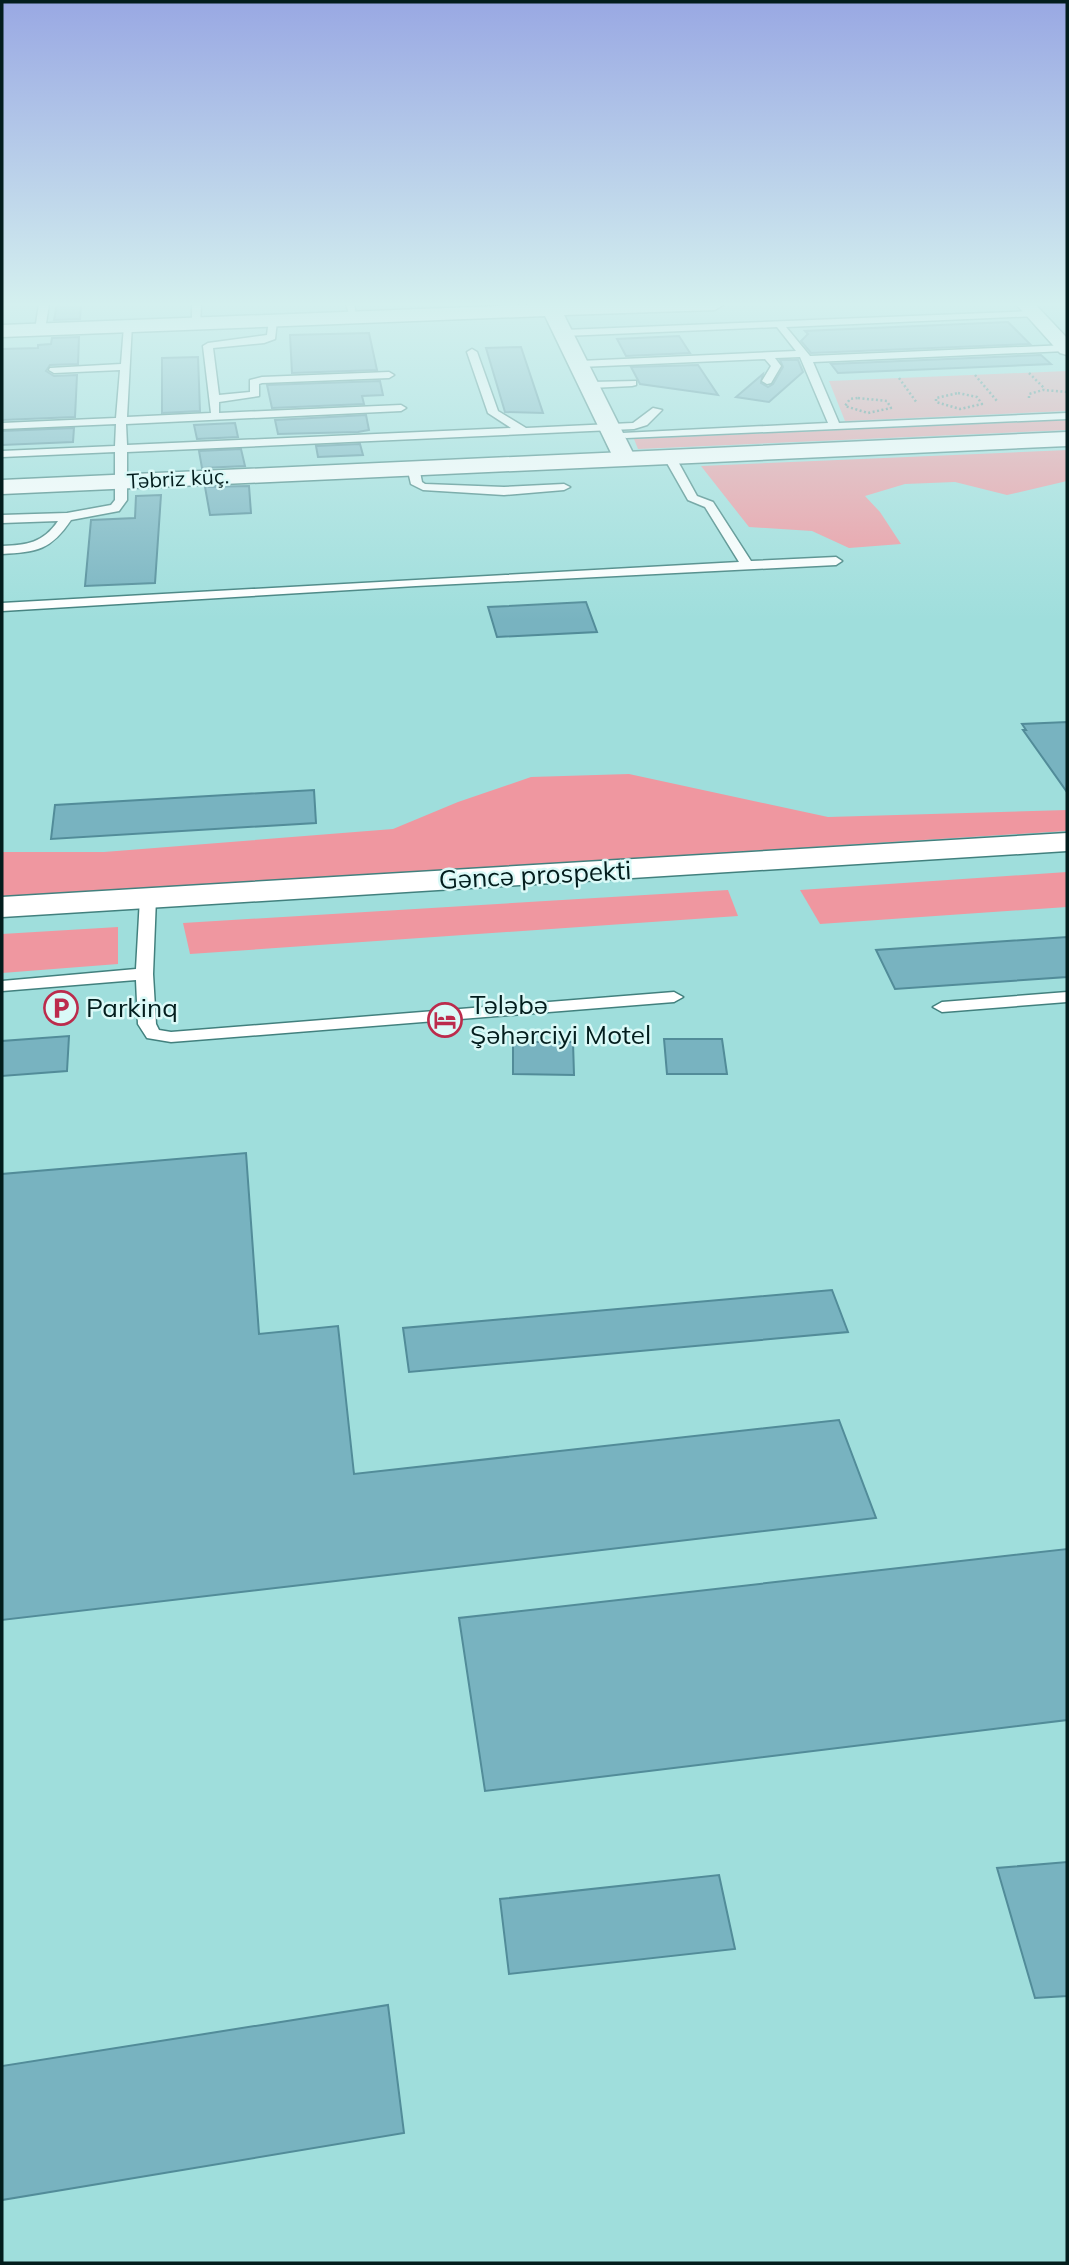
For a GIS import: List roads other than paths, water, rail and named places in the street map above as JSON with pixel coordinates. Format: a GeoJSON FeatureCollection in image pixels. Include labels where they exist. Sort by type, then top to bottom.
{"type":"FeatureCollection","features":[{"type":"Feature","properties":{"kind":"main road"},"geometry":{"type":"LineString","coordinates":[[603,410],[624,457]]}},
{"type":"Feature","properties":{"kind":"main road","name":"Təbriz küç."},"geometry":{"type":"LineString","coordinates":[[2,487],[1067,439]]}},
{"type":"Feature","properties":{"kind":"main road","name":"Gəncə prospekti"},"geometry":{"type":"LineString","coordinates":[[2,925],[147,907],[1067,842]]}},
{"type":"Feature","properties":{"kind":"main road","name":"Gəncə prospekti"},"geometry":{"type":"LineString","coordinates":[[2,907],[147,907],[1067,860]]}},
{"type":"Feature","properties":{"kind":"lane"},"geometry":{"type":"LineString","coordinates":[[2,519],[66,517],[115,508],[121,500],[122,410]]}},
{"type":"Feature","properties":{"kind":"lane"},"geometry":{"type":"LineString","coordinates":[[215,410],[215,416]]}},
{"type":"Feature","properties":{"kind":"lane"},"geometry":{"type":"LineString","coordinates":[[2,426],[215,416],[243,410]]}},
{"type":"Feature","properties":{"kind":"lane"},"geometry":{"type":"LineString","coordinates":[[492,410],[493,414],[523,430]]}},
{"type":"Feature","properties":{"kind":"lane"},"geometry":{"type":"LineString","coordinates":[[613,431],[643,423],[657,410]]}},
{"type":"Feature","properties":{"kind":"lane"},"geometry":{"type":"LineString","coordinates":[[828,410],[835,426]]}},
{"type":"Feature","properties":{"kind":"lane"},"geometry":{"type":"LineString","coordinates":[[2,454],[523,430],[613,431],[835,426],[1067,416]]}},
{"type":"Feature","properties":{"kind":"lane"},"geometry":{"type":"LineString","coordinates":[[669,456],[692,498],[709,505],[747,565]]}},
{"type":"Feature","properties":{"kind":"lane"},"geometry":{"type":"LineString","coordinates":[[413,467],[417,484],[423,487],[505,491],[564,487]]}},
{"type":"Feature","properties":{"kind":"lane"},"geometry":{"type":"LineString","coordinates":[[2,550],[38,547],[49,542],[66,517]]}},
{"type":"Feature","properties":{"kind":"lane"},"geometry":{"type":"LineString","coordinates":[[2,607],[836,561]]}},
{"type":"Feature","properties":{"kind":"lane"},"geometry":{"type":"LineString","coordinates":[[147,907],[144,974],[147,1024],[153,1034],[171,1037],[674,997]]}},
{"type":"Feature","properties":{"kind":"lane"},"geometry":{"type":"LineString","coordinates":[[2,986],[144,974]]}},
{"type":"Feature","properties":{"kind":"lane"},"geometry":{"type":"LineString","coordinates":[[942,1007],[1067,997]]}},
{"type":"Feature","properties":{"kind":"place","name":"Parkinq"},"geometry":{"type":"Point","coordinates":[61,1008]}},
{"type":"Feature","properties":{"kind":"place","name":"Tələbə Şəhərciyi Motel"},"geometry":{"type":"Point","coordinates":[445,1020]}}]}
